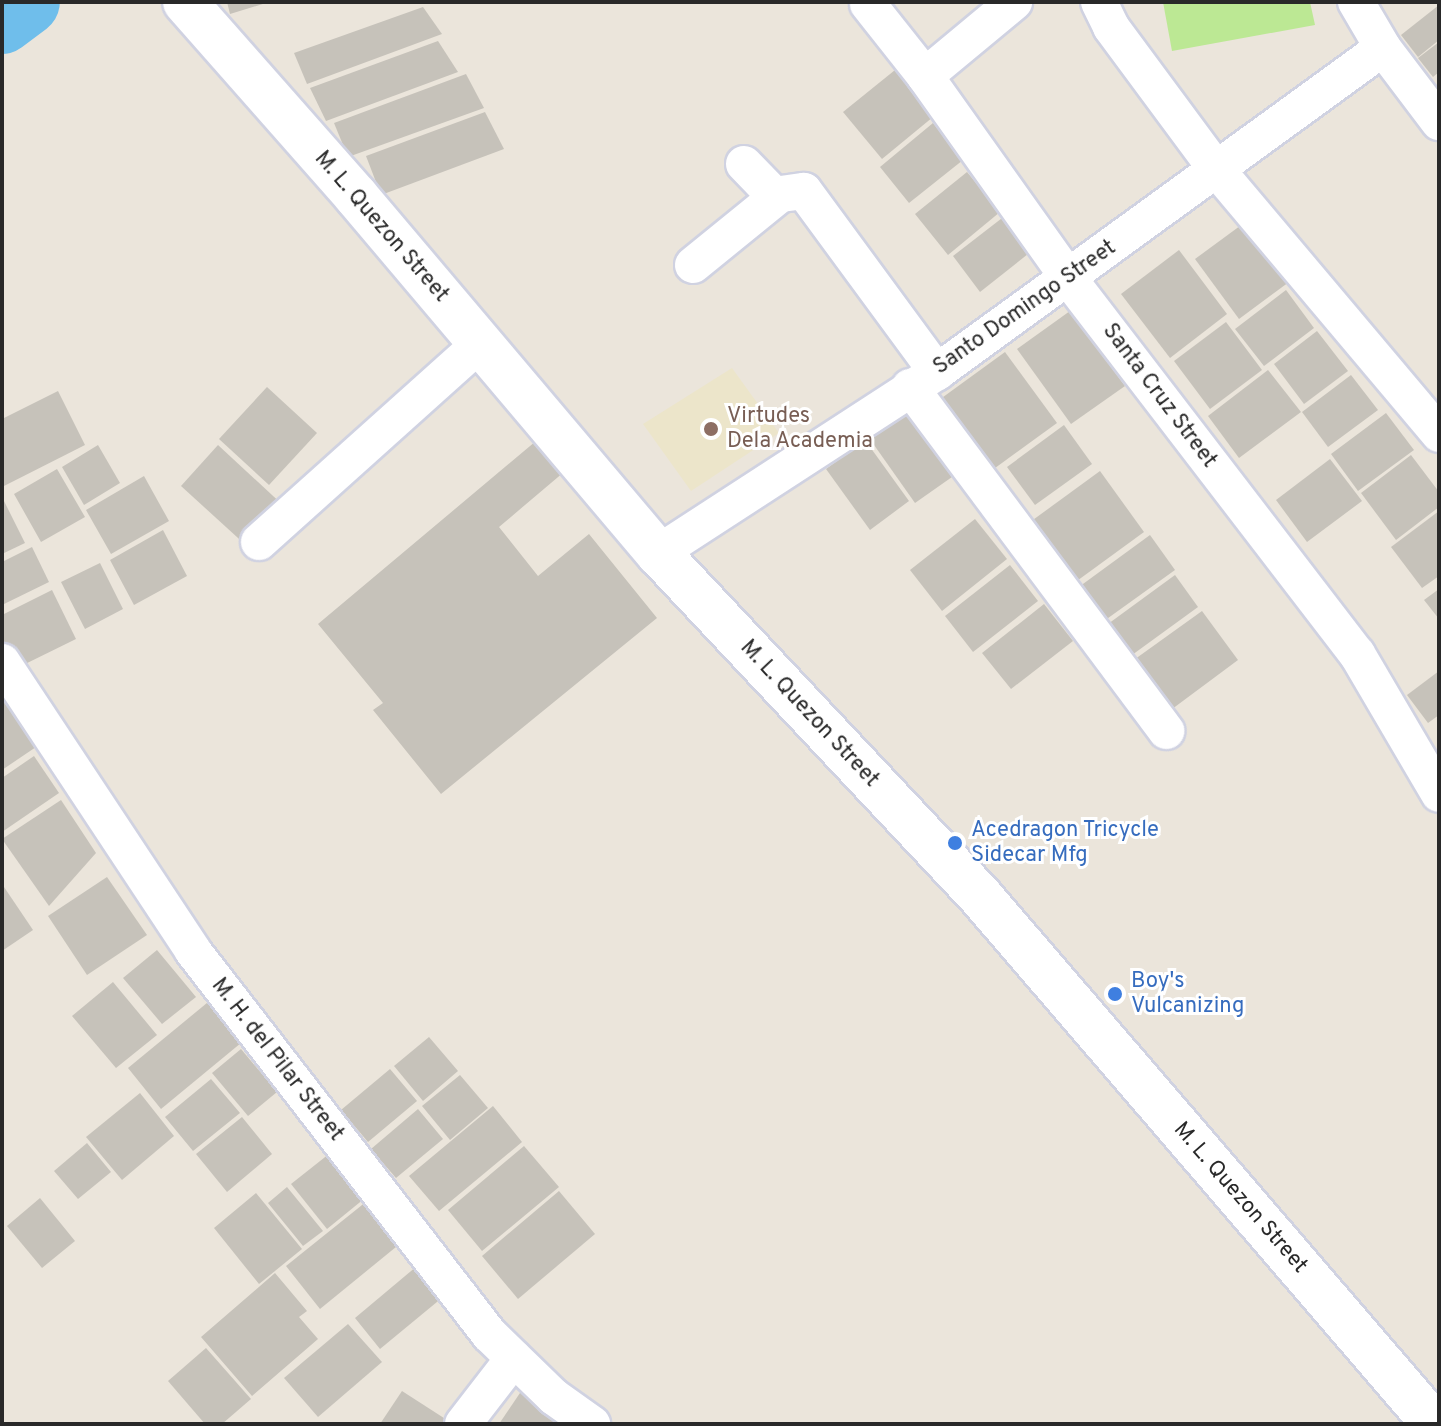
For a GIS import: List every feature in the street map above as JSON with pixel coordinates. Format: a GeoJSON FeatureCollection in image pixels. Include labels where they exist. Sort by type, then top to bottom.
{"type":"FeatureCollection","features":[{"type":"Feature","properties":{"kind":"street","name":"M. L. Quezon Street"},"geometry":{"type":"LineString","coordinates":[[185,2],[481,343],[658,553],[981,897],[1434,1424]]}},
{"type":"Feature","properties":{"kind":"street"},"geometry":{"type":"LineString","coordinates":[[925,76],[1014,2]]}},
{"type":"Feature","properties":{"kind":"street"},"geometry":{"type":"LineString","coordinates":[[1099,2],[1111,27],[1217,170],[1439,434]]}},
{"type":"Feature","properties":{"kind":"street"},"geometry":{"type":"LineString","coordinates":[[1356,2],[1383,48],[1439,122]]}},
{"type":"Feature","properties":{"kind":"street","name":"Santa Cruz Street"},"geometry":{"type":"LineString","coordinates":[[868,4],[925,76],[1069,279],[1357,654],[1439,794]]}},
{"type":"Feature","properties":{"kind":"street","name":"Santo Domingo Street"},"geometry":{"type":"LineString","coordinates":[[658,553],[923,380],[1069,279],[1383,48]]}},
{"type":"Feature","properties":{"kind":"street"},"geometry":{"type":"LineString","coordinates":[[744,164],[768,190],[779,195]]}},
{"type":"Feature","properties":{"kind":"street"},"geometry":{"type":"LineString","coordinates":[[693,265],[779,195],[804,191],[923,380],[1166,731]]}},
{"type":"Feature","properties":{"kind":"street"},"geometry":{"type":"LineString","coordinates":[[259,542],[481,343]]}},
{"type":"Feature","properties":{"kind":"street","name":"M. H. del Pilar Street"},"geometry":{"type":"LineString","coordinates":[[2,662],[193,951],[489,1334],[554,1397],[592,1424]]}},
{"type":"Feature","properties":{"kind":"street"},"geometry":{"type":"LineString","coordinates":[[463,1424],[514,1358]]}},
{"type":"Feature","properties":{"kind":"shaded area","name":"Virtudes Dela Academia"},"geometry":{"type":"Polygon","coordinates":[[[732,368],[779,433],[691,491],[643,424],[732,368]]]}},
{"type":"Feature","properties":{"kind":"green space"},"geometry":{"type":"Polygon","coordinates":[[[1163,2],[1310,2],[1315,25],[1172,51],[1163,2]]]}},
{"type":"Feature","properties":{"kind":"building"},"geometry":{"type":"Polygon","coordinates":[[[227,2],[266,2],[266,3],[230,14],[227,2]]]}},
{"type":"Feature","properties":{"kind":"building"},"geometry":{"type":"Polygon","coordinates":[[[1439,5],[1439,40],[1418,57],[1401,35],[1439,5]]]}},
{"type":"Feature","properties":{"kind":"building"},"geometry":{"type":"Polygon","coordinates":[[[423,7],[442,34],[307,84],[294,53],[423,7]]]}},
{"type":"Feature","properties":{"kind":"building"},"geometry":{"type":"Polygon","coordinates":[[[438,41],[458,72],[326,121],[310,88],[438,41]]]}},
{"type":"Feature","properties":{"kind":"building"},"geometry":{"type":"Polygon","coordinates":[[[1439,42],[1439,72],[1433,77],[1418,58],[1439,42]]]}},
{"type":"Feature","properties":{"kind":"building"},"geometry":{"type":"Polygon","coordinates":[[[895,70],[933,117],[882,159],[843,112],[895,70]]]}},
{"type":"Feature","properties":{"kind":"building"},"geometry":{"type":"Polygon","coordinates":[[[466,74],[484,108],[348,157],[334,123],[466,74]]]}},
{"type":"Feature","properties":{"kind":"building"},"geometry":{"type":"Polygon","coordinates":[[[485,112],[504,149],[381,195],[366,156],[485,112]]]}},
{"type":"Feature","properties":{"kind":"building"},"geometry":{"type":"Polygon","coordinates":[[[933,123],[963,160],[909,203],[880,167],[933,123]]]}},
{"type":"Feature","properties":{"kind":"building"},"geometry":{"type":"Polygon","coordinates":[[[967,172],[1000,212],[948,255],[915,214],[967,172]]]}},
{"type":"Feature","properties":{"kind":"building"},"geometry":{"type":"Polygon","coordinates":[[[1006,215],[1033,250],[980,292],[953,256],[1006,215]]]}},
{"type":"Feature","properties":{"kind":"building"},"geometry":{"type":"Polygon","coordinates":[[[1244,223],[1289,282],[1239,319],[1195,259],[1244,223]]]}},
{"type":"Feature","properties":{"kind":"building"},"geometry":{"type":"Polygon","coordinates":[[[1179,250],[1227,314],[1170,358],[1121,294],[1179,250]]]}},
{"type":"Feature","properties":{"kind":"building"},"geometry":{"type":"Polygon","coordinates":[[[1286,290],[1314,328],[1264,366],[1235,329],[1286,290]]]}},
{"type":"Feature","properties":{"kind":"building"},"geometry":{"type":"Polygon","coordinates":[[[1070,311],[1125,386],[1071,424],[1017,349],[1070,311]]]}},
{"type":"Feature","properties":{"kind":"building"},"geometry":{"type":"Polygon","coordinates":[[[1226,322],[1262,370],[1210,409],[1174,361],[1226,322]]]}},
{"type":"Feature","properties":{"kind":"building"},"geometry":{"type":"Polygon","coordinates":[[[1317,331],[1348,371],[1304,404],[1274,364],[1317,331]]]}},
{"type":"Feature","properties":{"kind":"building"},"geometry":{"type":"Polygon","coordinates":[[[1005,352],[1057,423],[991,471],[939,400],[1005,352]]]}},
{"type":"Feature","properties":{"kind":"building"},"geometry":{"type":"Polygon","coordinates":[[[1268,370],[1301,412],[1239,458],[1208,416],[1268,370]]]}},
{"type":"Feature","properties":{"kind":"building"},"geometry":{"type":"Polygon","coordinates":[[[1351,375],[1378,410],[1328,447],[1302,412],[1351,375]]]}},
{"type":"Feature","properties":{"kind":"building"},"geometry":{"type":"Polygon","coordinates":[[[267,387],[317,433],[269,485],[219,439],[267,387]]]}},
{"type":"Feature","properties":{"kind":"building"},"geometry":{"type":"Polygon","coordinates":[[[58,391],[85,445],[2,487],[2,419],[58,391]]]}},
{"type":"Feature","properties":{"kind":"building"},"geometry":{"type":"Polygon","coordinates":[[[903,409],[952,477],[915,503],[867,435],[903,409]]]}},
{"type":"Feature","properties":{"kind":"building"},"geometry":{"type":"Polygon","coordinates":[[[1386,413],[1414,450],[1358,491],[1331,454],[1386,413]]]}},
{"type":"Feature","properties":{"kind":"building"},"geometry":{"type":"Polygon","coordinates":[[[1064,425],[1092,464],[1035,505],[1007,467],[1064,425]]]}},
{"type":"Feature","properties":{"kind":"building"},"geometry":{"type":"Polygon","coordinates":[[[865,440],[909,501],[870,530],[826,469],[865,440]]]}},
{"type":"Feature","properties":{"kind":"building"},"geometry":{"type":"Polygon","coordinates":[[[536,441],[564,472],[499,527],[538,576],[589,534],[657,618],[441,794],[373,710],[383,703],[318,624],[536,441]]]}},
{"type":"Feature","properties":{"kind":"building"},"geometry":{"type":"Polygon","coordinates":[[[98,445],[120,483],[84,505],[62,467],[98,445]]]}},
{"type":"Feature","properties":{"kind":"building"},"geometry":{"type":"Polygon","coordinates":[[[218,445],[286,508],[249,548],[181,486],[218,445]]]}},
{"type":"Feature","properties":{"kind":"building"},"geometry":{"type":"Polygon","coordinates":[[[1411,455],[1439,492],[1439,507],[1396,540],[1361,493],[1411,455]]]}},
{"type":"Feature","properties":{"kind":"building"},"geometry":{"type":"Polygon","coordinates":[[[1330,459],[1362,501],[1307,542],[1276,500],[1330,459]]]}},
{"type":"Feature","properties":{"kind":"building"},"geometry":{"type":"Polygon","coordinates":[[[57,469],[85,517],[41,542],[14,494],[57,469]]]}},
{"type":"Feature","properties":{"kind":"building"},"geometry":{"type":"Polygon","coordinates":[[[1100,471],[1144,532],[1070,586],[1026,525],[1100,471]]]}},
{"type":"Feature","properties":{"kind":"building"},"geometry":{"type":"Polygon","coordinates":[[[144,476],[169,521],[111,554],[86,510],[144,476]]]}},
{"type":"Feature","properties":{"kind":"building"},"geometry":{"type":"Polygon","coordinates":[[[2,497],[25,543],[2,554],[2,497]]]}},
{"type":"Feature","properties":{"kind":"building"},"geometry":{"type":"Polygon","coordinates":[[[1439,511],[1439,576],[1422,588],[1391,547],[1439,511]]]}},
{"type":"Feature","properties":{"kind":"building"},"geometry":{"type":"Polygon","coordinates":[[[975,519],[1007,559],[942,611],[910,570],[975,519]]]}},
{"type":"Feature","properties":{"kind":"building"},"geometry":{"type":"Polygon","coordinates":[[[163,530],[187,576],[134,605],[110,560],[163,530]]]}},
{"type":"Feature","properties":{"kind":"building"},"geometry":{"type":"Polygon","coordinates":[[[1150,535],[1175,570],[1097,626],[1072,592],[1150,535]]]}},
{"type":"Feature","properties":{"kind":"building"},"geometry":{"type":"Polygon","coordinates":[[[32,547],[49,582],[2,605],[2,562],[32,547]]]}},
{"type":"Feature","properties":{"kind":"building"},"geometry":{"type":"Polygon","coordinates":[[[100,563],[123,609],[85,629],[61,582],[100,563]]]}},
{"type":"Feature","properties":{"kind":"building"},"geometry":{"type":"Polygon","coordinates":[[[1010,565],[1038,601],[973,652],[945,616],[1010,565]]]}},
{"type":"Feature","properties":{"kind":"building"},"geometry":{"type":"Polygon","coordinates":[[[1175,575],[1198,607],[1121,663],[1097,632],[1175,575]]]}},
{"type":"Feature","properties":{"kind":"building"},"geometry":{"type":"Polygon","coordinates":[[[1439,589],[1439,619],[1424,600],[1439,589]]]}},
{"type":"Feature","properties":{"kind":"building"},"geometry":{"type":"Polygon","coordinates":[[[52,590],[76,639],[15,669],[2,643],[2,615],[52,590]]]}},
{"type":"Feature","properties":{"kind":"building"},"geometry":{"type":"Polygon","coordinates":[[[1044,604],[1073,641],[1011,689],[982,653],[1044,604]]]}},
{"type":"Feature","properties":{"kind":"building"},"geometry":{"type":"Polygon","coordinates":[[[1202,611],[1238,660],[1160,718],[1124,667],[1202,611]]]}},
{"type":"Feature","properties":{"kind":"building"},"geometry":{"type":"Polygon","coordinates":[[[1439,671],[1439,715],[1428,723],[1407,695],[1439,671]]]}},
{"type":"Feature","properties":{"kind":"building"},"geometry":{"type":"Polygon","coordinates":[[[2,696],[36,747],[2,770],[2,696]]]}},
{"type":"Feature","properties":{"kind":"building"},"geometry":{"type":"Polygon","coordinates":[[[34,756],[59,793],[2,832],[2,778],[34,756]]]}},
{"type":"Feature","properties":{"kind":"building"},"geometry":{"type":"Polygon","coordinates":[[[61,800],[96,853],[49,906],[2,839],[61,800]]]}},
{"type":"Feature","properties":{"kind":"building"},"geometry":{"type":"Polygon","coordinates":[[[107,877],[147,935],[87,975],[48,916],[107,877]]]}},
{"type":"Feature","properties":{"kind":"building"},"geometry":{"type":"Polygon","coordinates":[[[2,884],[33,930],[2,951],[2,884]]]}},
{"type":"Feature","properties":{"kind":"building"},"geometry":{"type":"Polygon","coordinates":[[[157,950],[196,997],[162,1024],[123,978],[157,950]]]}},
{"type":"Feature","properties":{"kind":"building"},"geometry":{"type":"Polygon","coordinates":[[[113,982],[157,1035],[116,1068],[72,1016],[113,982]]]}},
{"type":"Feature","properties":{"kind":"building"},"geometry":{"type":"Polygon","coordinates":[[[213,998],[247,1038],[161,1109],[128,1068],[213,998]]]}},
{"type":"Feature","properties":{"kind":"building"},"geometry":{"type":"Polygon","coordinates":[[[429,1037],[458,1071],[423,1101],[394,1066],[429,1037]]]}},
{"type":"Feature","properties":{"kind":"building"},"geometry":{"type":"Polygon","coordinates":[[[241,1049],[277,1092],[248,1116],[212,1073],[241,1049]]]}},
{"type":"Feature","properties":{"kind":"building"},"geometry":{"type":"Polygon","coordinates":[[[390,1069],[417,1101],[368,1142],[341,1110],[390,1069]]]}},
{"type":"Feature","properties":{"kind":"building"},"geometry":{"type":"Polygon","coordinates":[[[460,1075],[488,1108],[450,1140],[422,1106],[460,1075]]]}},
{"type":"Feature","properties":{"kind":"building"},"geometry":{"type":"Polygon","coordinates":[[[211,1079],[240,1113],[193,1151],[165,1117],[211,1079]]]}},
{"type":"Feature","properties":{"kind":"building"},"geometry":{"type":"Polygon","coordinates":[[[140,1093],[174,1136],[122,1180],[86,1137],[140,1093]]]}},
{"type":"Feature","properties":{"kind":"building"},"geometry":{"type":"Polygon","coordinates":[[[493,1106],[522,1142],[439,1211],[409,1176],[493,1106]]]}},
{"type":"Feature","properties":{"kind":"building"},"geometry":{"type":"Polygon","coordinates":[[[418,1109],[443,1139],[396,1178],[371,1149],[418,1109]]]}},
{"type":"Feature","properties":{"kind":"building"},"geometry":{"type":"Polygon","coordinates":[[[242,1117],[272,1154],[227,1192],[196,1154],[242,1117]]]}},
{"type":"Feature","properties":{"kind":"building"},"geometry":{"type":"Polygon","coordinates":[[[87,1143],[111,1172],[78,1199],[54,1171],[87,1143]]]}},
{"type":"Feature","properties":{"kind":"building"},"geometry":{"type":"Polygon","coordinates":[[[524,1146],[559,1187],[482,1251],[448,1210],[524,1146]]]}},
{"type":"Feature","properties":{"kind":"building"},"geometry":{"type":"Polygon","coordinates":[[[334,1150],[370,1194],[327,1229],[291,1184],[334,1150]]]}},
{"type":"Feature","properties":{"kind":"building"},"geometry":{"type":"Polygon","coordinates":[[[287,1187],[323,1231],[303,1246],[268,1203],[287,1187]]]}},
{"type":"Feature","properties":{"kind":"building"},"geometry":{"type":"Polygon","coordinates":[[[559,1191],[595,1234],[518,1299],[482,1256],[559,1191]]]}},
{"type":"Feature","properties":{"kind":"building"},"geometry":{"type":"Polygon","coordinates":[[[256,1193],[302,1249],[259,1284],[214,1228],[256,1193]]]}},
{"type":"Feature","properties":{"kind":"building"},"geometry":{"type":"Polygon","coordinates":[[[372,1197],[407,1238],[320,1309],[286,1266],[372,1197]]]}},
{"type":"Feature","properties":{"kind":"building"},"geometry":{"type":"Polygon","coordinates":[[[40,1198],[75,1241],[42,1268],[7,1226],[40,1198]]]}},
{"type":"Feature","properties":{"kind":"building"},"geometry":{"type":"Polygon","coordinates":[[[417,1266],[443,1297],[380,1349],[355,1318],[417,1266]]]}},
{"type":"Feature","properties":{"kind":"building"},"geometry":{"type":"Polygon","coordinates":[[[275,1273],[307,1311],[299,1317],[318,1339],[252,1396],[201,1337],[275,1273]]]}},
{"type":"Feature","properties":{"kind":"building"},"geometry":{"type":"Polygon","coordinates":[[[348,1324],[382,1362],[318,1417],[284,1378],[348,1324]]]}},
{"type":"Feature","properties":{"kind":"building"},"geometry":{"type":"Polygon","coordinates":[[[206,1348],[251,1399],[222,1424],[205,1424],[168,1381],[206,1348]]]}},
{"type":"Feature","properties":{"kind":"building"},"geometry":{"type":"Polygon","coordinates":[[[522,1390],[573,1424],[499,1424],[522,1390]]]}},
{"type":"Feature","properties":{"kind":"building"},"geometry":{"type":"Polygon","coordinates":[[[402,1391],[447,1420],[444,1424],[380,1424],[402,1391]]]}},
{"type":"Feature","properties":{"kind":"waterway"},"geometry":{"type":"LineString","coordinates":[[2,21],[27,2]]}},
{"type":"Feature","properties":{"kind":"place","name":"Virtudes Dela Academia"},"geometry":{"type":"Point","coordinates":[711,429]}},
{"type":"Feature","properties":{"kind":"place","name":"Acedragon Tricycle Sidecar Mfg"},"geometry":{"type":"Point","coordinates":[955,843]}},
{"type":"Feature","properties":{"kind":"place","name":"Boy's Vulcanizing"},"geometry":{"type":"Point","coordinates":[1115,994]}}]}
